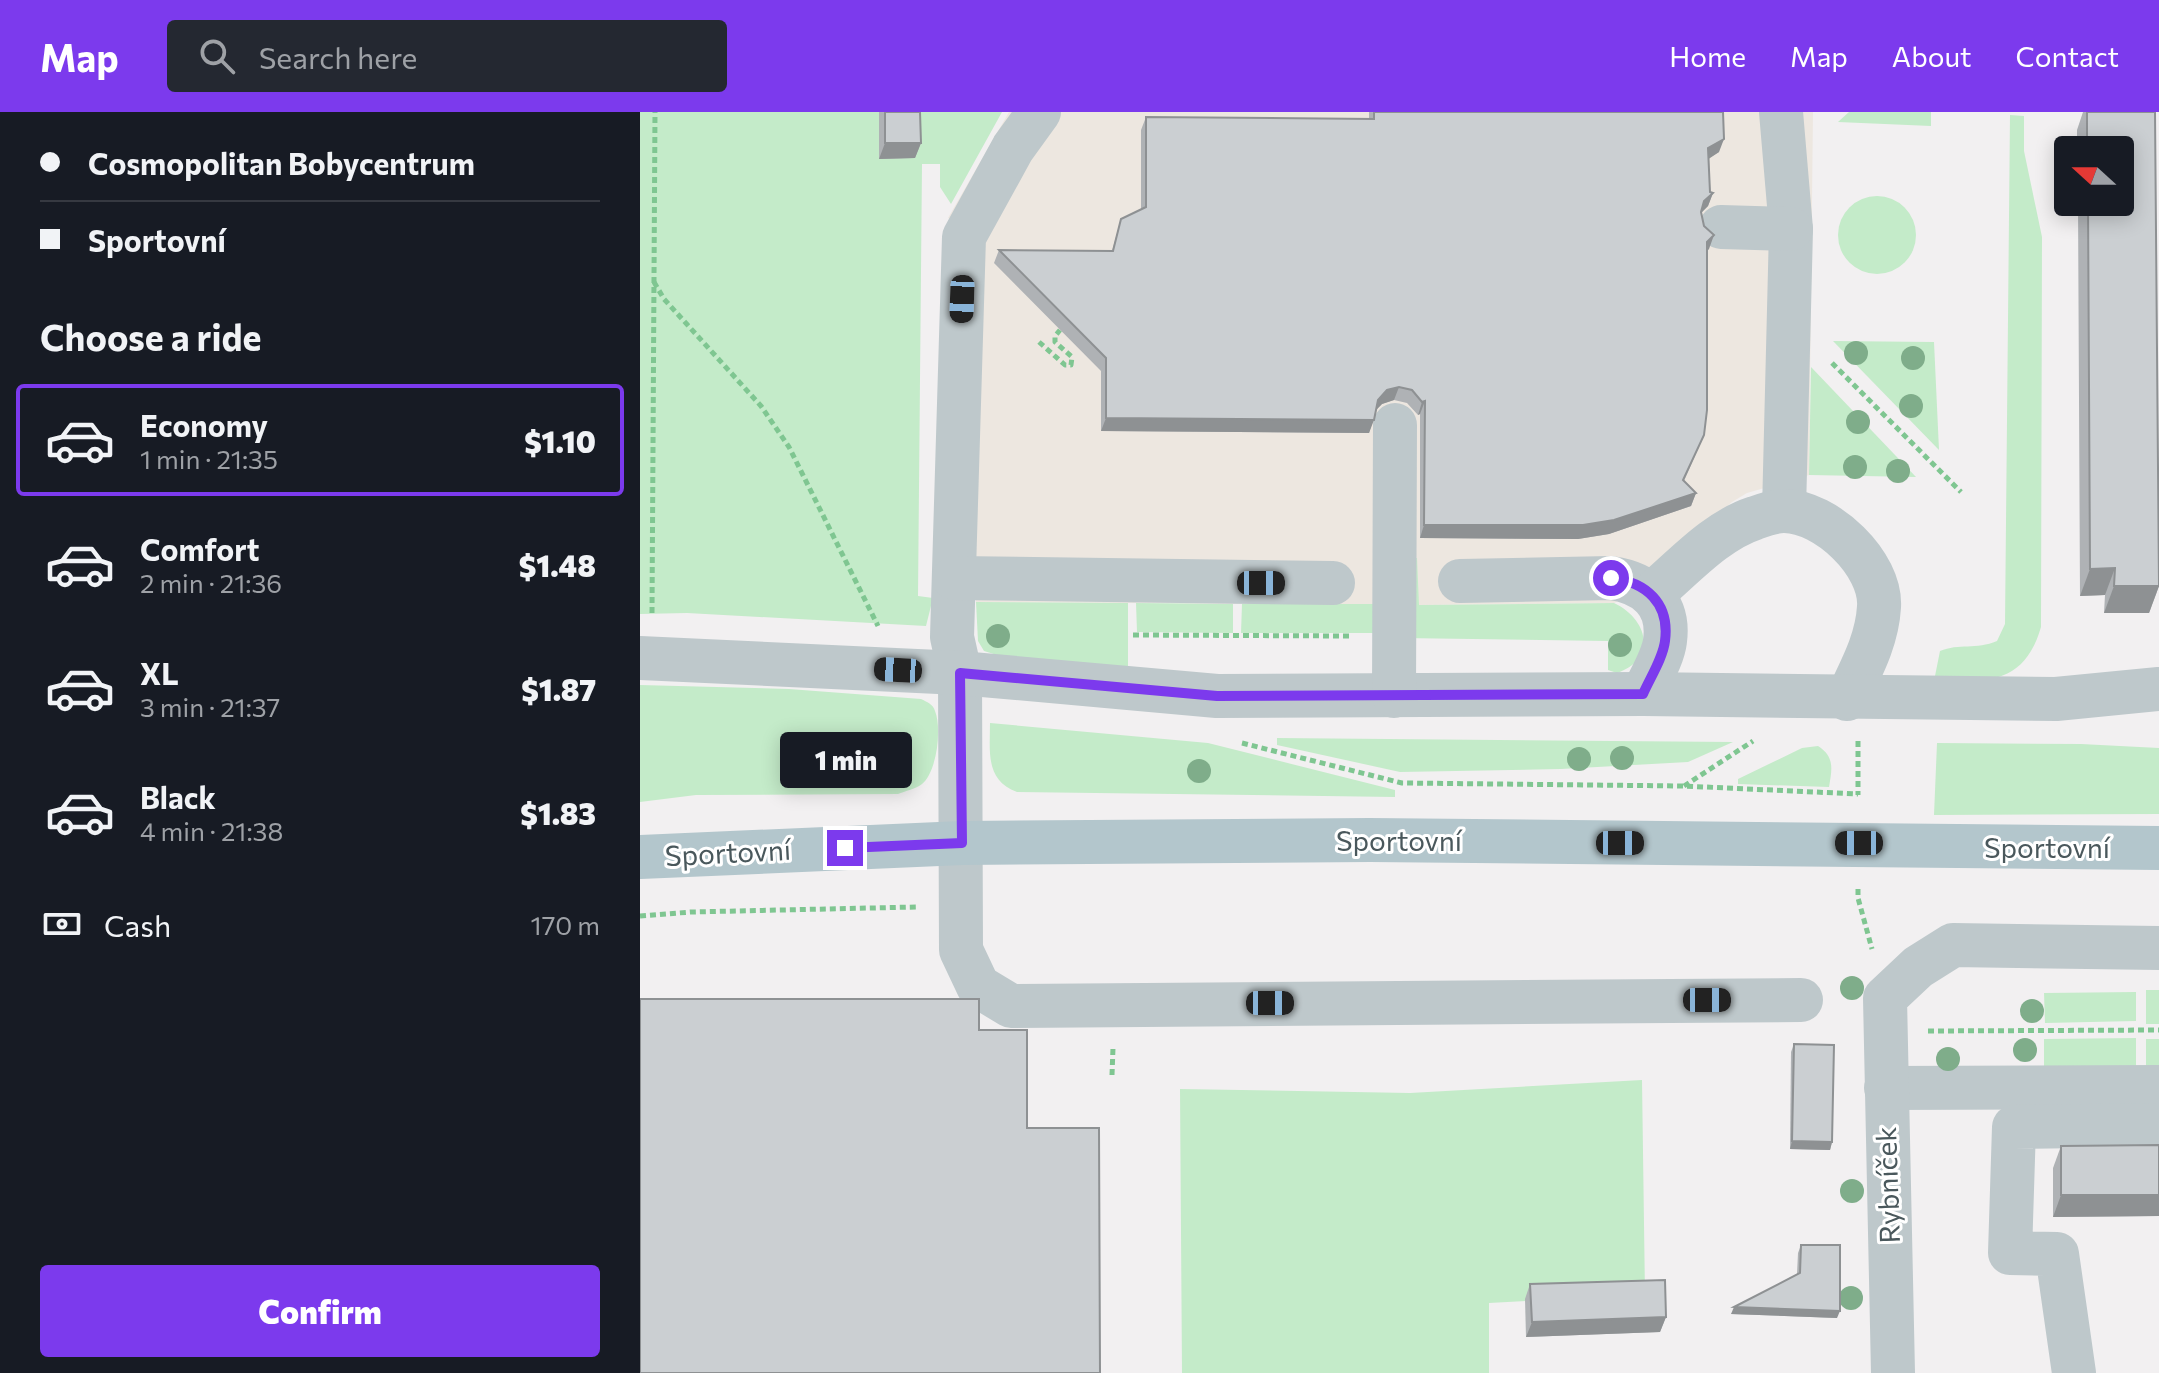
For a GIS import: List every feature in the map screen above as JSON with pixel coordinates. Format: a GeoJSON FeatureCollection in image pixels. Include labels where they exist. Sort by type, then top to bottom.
{"type":"FeatureCollection","features":[{"type":"Feature","properties":{"kind":"main road","name":"Sportovní"},"geometry":{"type":"LineString","coordinates":[[640,857],[962,843],[1370,840],[2159,848]]}},
{"type":"Feature","properties":{"kind":"street"},"geometry":{"type":"LineString","coordinates":[[1039,112],[1013,148],[964,237],[952,637],[960,673],[961,950],[978,986],[1011,1006],[1801,1000]]}},
{"type":"Feature","properties":{"kind":"street"},"geometry":{"type":"LineString","coordinates":[[1781,112],[1791,229],[1784,511]]}},
{"type":"Feature","properties":{"kind":"street"},"geometry":{"type":"LineString","coordinates":[[1721,227],[1791,229]]}},
{"type":"Feature","properties":{"kind":"street"},"geometry":{"type":"LineString","coordinates":[[1394,696],[1395,425]]}},
{"type":"Feature","properties":{"kind":"street"},"geometry":{"type":"LineString","coordinates":[[1652,594],[1729,531],[1753,519],[1784,511],[1808,517],[1842,536],[1861,555],[1873,578],[1880,604],[1862,699]]}},
{"type":"Feature","properties":{"kind":"street"},"geometry":{"type":"LineString","coordinates":[[954,578],[1333,583]]}},
{"type":"Feature","properties":{"kind":"street"},"geometry":{"type":"LineString","coordinates":[[1460,581],[1611,578],[1633,581],[1652,594],[1664,615],[1665,643],[1643,694]]}},
{"type":"Feature","properties":{"kind":"street"},"geometry":{"type":"LineString","coordinates":[[646,658],[960,673],[1217,696],[1643,694],[2056,699],[2159,689]]}},
{"type":"Feature","properties":{"kind":"street"},"geometry":{"type":"LineString","coordinates":[[1885,1015],[1918,967],[1953,945],[2159,948]]}},
{"type":"Feature","properties":{"kind":"street","name":"Rybníček"},"geometry":{"type":"LineString","coordinates":[[1885,1015],[1893,1373]]}},
{"type":"Feature","properties":{"kind":"street"},"geometry":{"type":"LineString","coordinates":[[1886,1088],[2159,1087]]}},
{"type":"Feature","properties":{"kind":"street"},"geometry":{"type":"LineString","coordinates":[[2074,1373],[2057,1254],[2010,1253],[2014,1127],[2159,1125]]}},
{"type":"Feature","properties":{"kind":"path"},"geometry":{"type":"LineString","coordinates":[[646,658],[655,112]]}},
{"type":"Feature","properties":{"kind":"path"},"geometry":{"type":"LineString","coordinates":[[654,282],[664,299],[761,406],[789,447],[880,631]]}},
{"type":"Feature","properties":{"kind":"path"},"geometry":{"type":"LineString","coordinates":[[1789,320],[1961,492]]}},
{"type":"Feature","properties":{"kind":"path"},"geometry":{"type":"LineString","coordinates":[[1039,342],[1065,365],[1071,365],[1072,357],[1055,342],[1060,330]]}},
{"type":"Feature","properties":{"kind":"path"},"geometry":{"type":"LineString","coordinates":[[1132,581],[1133,688]]}},
{"type":"Feature","properties":{"kind":"path"},"geometry":{"type":"LineString","coordinates":[[1133,635],[1395,636]]}},
{"type":"Feature","properties":{"kind":"path"},"geometry":{"type":"LineString","coordinates":[[1858,898],[1857,727],[1862,699]]}},
{"type":"Feature","properties":{"kind":"path"},"geometry":{"type":"LineString","coordinates":[[1683,786],[1761,736]]}},
{"type":"Feature","properties":{"kind":"path"},"geometry":{"type":"LineString","coordinates":[[1233,741],[1402,783],[1683,786],[1858,794]]}},
{"type":"Feature","properties":{"kind":"path"},"geometry":{"type":"LineString","coordinates":[[640,916],[691,912],[962,906]]}},
{"type":"Feature","properties":{"kind":"path"},"geometry":{"type":"LineString","coordinates":[[1885,1015],[2159,1030]]}},
{"type":"Feature","properties":{"kind":"shaded area"},"geometry":{"type":"Polygon","coordinates":[[[1009,112],[1813,112],[1809,475],[1747,493],[1732,502],[1697,533],[1665,580],[1614,603],[976,602],[984,238],[948,218],[1009,112]]]}},
{"type":"Feature","properties":{"kind":"green space"},"geometry":{"type":"Polygon","coordinates":[[[640,112],[1002,112],[951,204],[940,187],[940,164],[922,164],[918,596],[933,598],[926,626],[687,613],[640,614],[640,112]]]}},
{"type":"Feature","properties":{"kind":"green space"},"geometry":{"type":"Polygon","coordinates":[[[1849,112],[1931,112],[1931,126],[1838,122],[1849,112]]]}},
{"type":"Feature","properties":{"kind":"green space"},"geometry":{"type":"Polygon","coordinates":[[[2010,115],[2024,116],[2024,151],[2042,237],[2041,627],[2034,646],[2013,670],[1986,680],[1934,681],[1940,651],[1997,641],[2005,624],[2010,115]]]}},
{"type":"Feature","properties":{"kind":"green space"},"geometry":{"type":"Polygon","coordinates":[[[1869,196],[1885,196],[1899,202],[1910,213],[1916,235],[1910,257],[1899,268],[1885,274],[1869,274],[1855,268],[1844,257],[1838,243],[1838,227],[1844,213],[1855,202],[1869,196]]]}},
{"type":"Feature","properties":{"kind":"green space"},"geometry":{"type":"Polygon","coordinates":[[[1833,341],[1934,342],[1939,450],[1833,341]]]}},
{"type":"Feature","properties":{"kind":"green space"},"geometry":{"type":"Polygon","coordinates":[[[1811,367],[1916,477],[1809,475],[1811,367]]]}},
{"type":"Feature","properties":{"kind":"green space"},"geometry":{"type":"Polygon","coordinates":[[[1401,558],[1417,558],[1419,605],[1614,603],[1626,610],[1641,628],[1643,649],[1630,667],[1617,673],[1608,670],[1608,641],[1401,638],[1401,558]]]}},
{"type":"Feature","properties":{"kind":"green space"},"geometry":{"type":"Polygon","coordinates":[[[976,602],[1128,603],[1128,667],[997,655],[984,651],[978,641],[976,602]]]}},
{"type":"Feature","properties":{"kind":"green space"},"geometry":{"type":"Polygon","coordinates":[[[1136,603],[1233,604],[1233,633],[1137,632],[1136,603]]]}},
{"type":"Feature","properties":{"kind":"green space"},"geometry":{"type":"Polygon","coordinates":[[[1242,604],[1388,604],[1388,633],[1241,633],[1242,604]]]}},
{"type":"Feature","properties":{"kind":"green space"},"geometry":{"type":"Polygon","coordinates":[[[640,685],[789,689],[921,699],[933,707],[937,719],[935,760],[922,784],[898,794],[696,795],[640,802],[640,685]]]}},
{"type":"Feature","properties":{"kind":"green space"},"geometry":{"type":"Polygon","coordinates":[[[990,723],[1208,743],[1395,790],[1395,797],[1017,792],[1007,787],[994,773],[990,754],[990,723]]]}},
{"type":"Feature","properties":{"kind":"green space"},"geometry":{"type":"Polygon","coordinates":[[[1277,738],[1733,742],[1688,762],[1561,769],[1400,772],[1277,745],[1277,738]]]}},
{"type":"Feature","properties":{"kind":"green space"},"geometry":{"type":"Polygon","coordinates":[[[1937,743],[2159,748],[2159,814],[1934,815],[1937,743]]]}},
{"type":"Feature","properties":{"kind":"green space"},"geometry":{"type":"Polygon","coordinates":[[[1818,746],[1830,759],[1829,787],[1738,784],[1738,779],[1802,748],[1818,746]]]}},
{"type":"Feature","properties":{"kind":"green space"},"geometry":{"type":"Polygon","coordinates":[[[2146,990],[2159,990],[2159,1024],[2146,1024],[2146,990]]]}},
{"type":"Feature","properties":{"kind":"green space"},"geometry":{"type":"Polygon","coordinates":[[[2136,992],[2136,1021],[2045,1023],[2044,993],[2136,992]]]}},
{"type":"Feature","properties":{"kind":"green space"},"geometry":{"type":"Polygon","coordinates":[[[2136,1038],[2136,1067],[2044,1068],[2044,1039],[2136,1038]]]}},
{"type":"Feature","properties":{"kind":"green space"},"geometry":{"type":"Polygon","coordinates":[[[2146,1039],[2159,1039],[2159,1068],[2146,1068],[2146,1039]]]}},
{"type":"Feature","properties":{"kind":"green space"},"geometry":{"type":"Polygon","coordinates":[[[1642,1080],[1645,1295],[1489,1303],[1489,1373],[1182,1373],[1180,1089],[1410,1093],[1642,1080]]]}},
{"type":"Feature","properties":{"kind":"building"},"geometry":{"type":"Polygon","coordinates":[[[885,112],[920,112],[921,143],[885,143],[885,112]]]}},
{"type":"Feature","properties":{"kind":"building"},"geometry":{"type":"Polygon","coordinates":[[[1374,112],[1723,112],[1724,139],[1708,148],[1710,192],[1713,193],[1704,201],[1701,212],[1704,226],[1714,235],[1707,242],[1707,410],[1704,435],[1683,480],[1696,493],[1614,520],[1583,525],[1424,525],[1425,401],[1422,402],[1412,390],[1399,387],[1387,390],[1378,400],[1374,420],[1106,418],[1106,358],[999,250],[1113,251],[1121,219],[1146,207],[1146,117],[1374,119],[1374,112]]]}},
{"type":"Feature","properties":{"kind":"building"},"geometry":{"type":"Polygon","coordinates":[[[2087,112],[2155,112],[2159,586],[2114,586],[2115,568],[2090,569],[2088,216],[2134,216],[2134,136],[2087,136],[2087,112]]]}},
{"type":"Feature","properties":{"kind":"building"},"geometry":{"type":"Polygon","coordinates":[[[640,999],[979,999],[979,1030],[1027,1030],[1027,1128],[1099,1128],[1100,1373],[640,1373],[640,999]]]}},
{"type":"Feature","properties":{"kind":"building"},"geometry":{"type":"Polygon","coordinates":[[[1794,1044],[1834,1045],[1832,1142],[1792,1141],[1794,1044]]]}},
{"type":"Feature","properties":{"kind":"building"},"geometry":{"type":"Polygon","coordinates":[[[2159,1145],[2159,1195],[2061,1195],[2061,1146],[2159,1145]]]}},
{"type":"Feature","properties":{"kind":"building"},"geometry":{"type":"Polygon","coordinates":[[[1801,1245],[1840,1245],[1840,1311],[1734,1307],[1800,1273],[1801,1245]]]}},
{"type":"Feature","properties":{"kind":"building"},"geometry":{"type":"Polygon","coordinates":[[[1665,1280],[1666,1317],[1532,1322],[1530,1284],[1665,1280]]]}},
{"type":"Feature","properties":{"kind":"route"},"geometry":{"type":"LineString","coordinates":[[845,848],[962,843],[960,673],[1217,696],[1643,694],[1665,643],[1664,615],[1652,594],[1633,581],[1611,578]]}}]}
